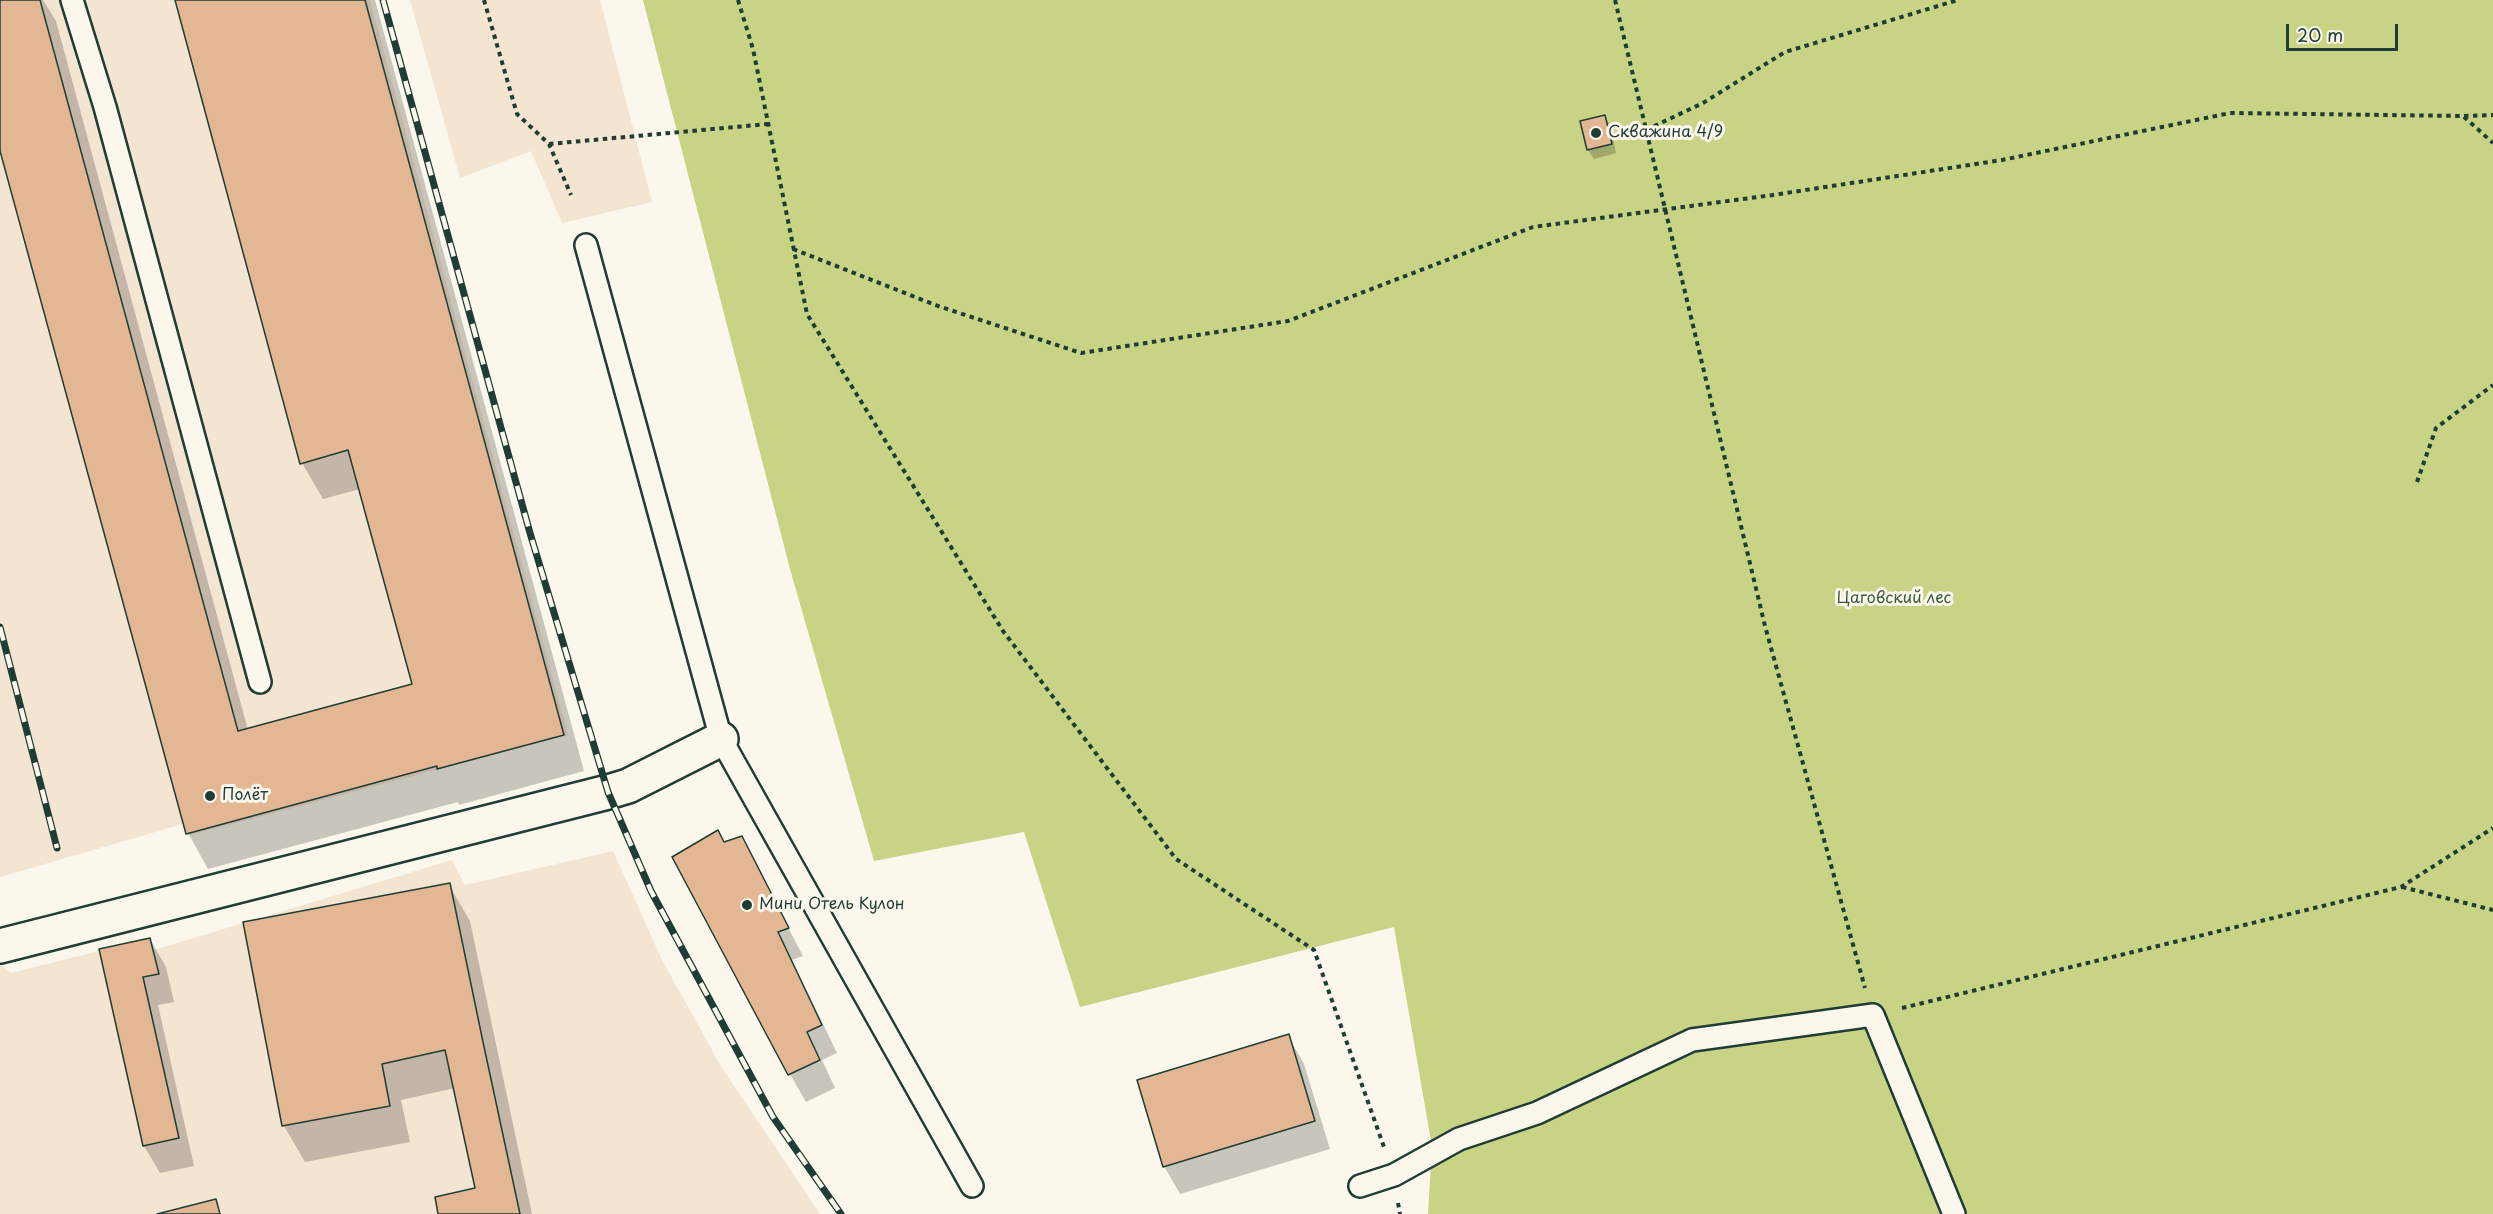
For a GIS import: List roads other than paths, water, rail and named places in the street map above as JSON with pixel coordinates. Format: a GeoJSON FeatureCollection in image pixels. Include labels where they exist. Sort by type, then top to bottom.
{"type":"FeatureCollection","features":[{"type":"Feature","properties":{"kind":"street"},"geometry":{"type":"LineString","coordinates":[[0,946],[608,792],[628,786],[721,739]]}},
{"type":"Feature","properties":{"kind":"lane"},"geometry":{"type":"LineString","coordinates":[[72,0],[105,107],[260,682]]}},
{"type":"Feature","properties":{"kind":"lane"},"geometry":{"type":"LineString","coordinates":[[586,245],[721,739],[972,1186]]}},
{"type":"Feature","properties":{"kind":"lane"},"geometry":{"type":"LineString","coordinates":[[1359,1186],[1394,1175],[1459,1139],[1537,1113],[1692,1040],[1873,1015],[1954,1214]]}},
{"type":"Feature","properties":{"kind":"railway"},"geometry":{"type":"LineString","coordinates":[[383,0],[530,533],[608,792],[651,891],[773,1117],[841,1214]]}},
{"type":"Feature","properties":{"kind":"railway"},"geometry":{"type":"LineString","coordinates":[[0,627],[57,848]]}},
{"type":"Feature","properties":{"kind":"place","name":"Скважина 4/9"},"geometry":{"type":"Point","coordinates":[1596,133]}},
{"type":"Feature","properties":{"kind":"place","name":"Полёт"},"geometry":{"type":"Point","coordinates":[210,796]}},
{"type":"Feature","properties":{"kind":"place","name":"Мини Отель Кулон"},"geometry":{"type":"Point","coordinates":[747,905]}},
{"type":"Feature","properties":{"kind":"park label","name":"Цаговский лес"},"geometry":{"type":"Point","coordinates":[1894,599]}}]}
